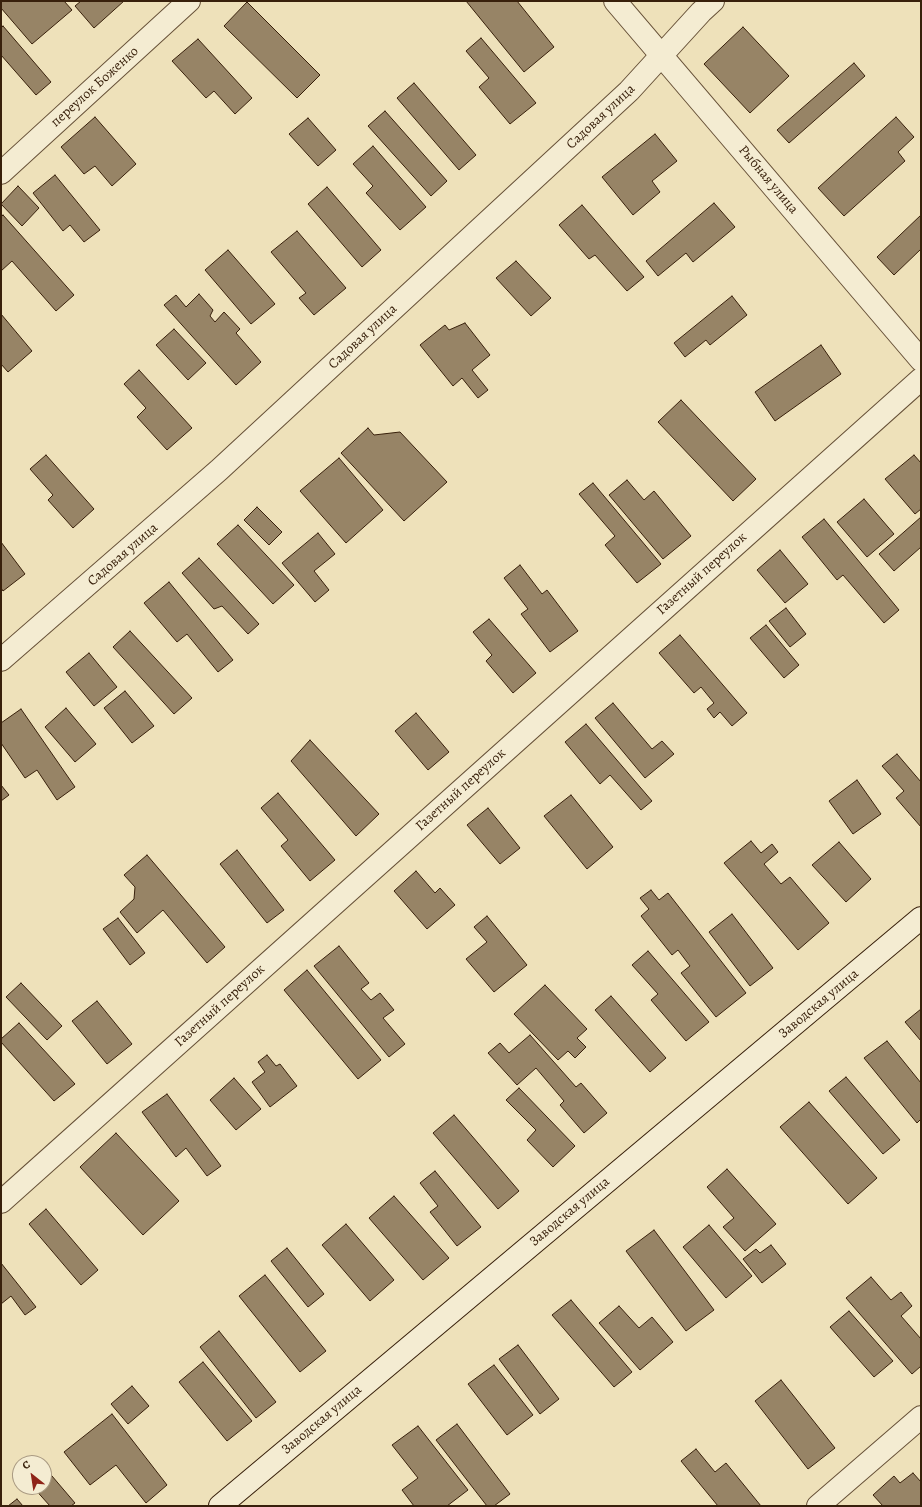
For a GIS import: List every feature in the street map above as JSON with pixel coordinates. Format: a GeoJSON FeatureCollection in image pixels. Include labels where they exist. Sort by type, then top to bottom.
{"type":"FeatureCollection","features":[{"type":"Feature","properties":{"kind":"street","name":"переулок Боженко"},"geometry":{"type":"LineString","coordinates":[[1,173],[189,1]]}},
{"type":"Feature","properties":{"kind":"street","name":"Рыбная улица"},"geometry":{"type":"LineString","coordinates":[[615,1],[921,360]]}},
{"type":"Feature","properties":{"kind":"street","name":"Садовая улица"},"geometry":{"type":"LineString","coordinates":[[1,660],[219,470],[629,91],[701,12],[713,1]]}},
{"type":"Feature","properties":{"kind":"street","name":"Газетный переулок"},"geometry":{"type":"LineString","coordinates":[[1,1202],[921,378]]}},
{"type":"Feature","properties":{"kind":"street","name":"Заводская улица"},"geometry":{"type":"LineString","coordinates":[[220,1506],[921,918]]}},
{"type":"Feature","properties":{"kind":"street"},"geometry":{"type":"LineString","coordinates":[[818,1506],[921,1417]]}},
{"type":"Feature","properties":{"kind":"building"},"geometry":{"type":"Polygon","coordinates":[[[1,1],[64,1],[72,10],[32,44],[1,8],[1,1]]]}},
{"type":"Feature","properties":{"kind":"building"},"geometry":{"type":"Polygon","coordinates":[[[81,1],[124,1],[94,28],[75,6],[81,1]]]}},
{"type":"Feature","properties":{"kind":"building"},"geometry":{"type":"Polygon","coordinates":[[[466,1],[517,1],[554,47],[524,72],[466,1]]]}},
{"type":"Feature","properties":{"kind":"building"},"geometry":{"type":"Polygon","coordinates":[[[247,2],[320,75],[297,98],[224,26],[247,2]]]}},
{"type":"Feature","properties":{"kind":"building"},"geometry":{"type":"Polygon","coordinates":[[[3,26],[51,82],[36,95],[1,55],[1,28],[3,26]]]}},
{"type":"Feature","properties":{"kind":"building"},"geometry":{"type":"Polygon","coordinates":[[[743,27],[789,76],[750,113],[704,64],[743,27]]]}},
{"type":"Feature","properties":{"kind":"building"},"geometry":{"type":"Polygon","coordinates":[[[481,38],[536,103],[510,124],[479,87],[489,78],[466,51],[481,38]]]}},
{"type":"Feature","properties":{"kind":"building"},"geometry":{"type":"Polygon","coordinates":[[[198,39],[252,98],[235,114],[214,91],[206,98],[172,61],[198,39]]]}},
{"type":"Feature","properties":{"kind":"building"},"geometry":{"type":"Polygon","coordinates":[[[854,63],[865,76],[789,143],[777,130],[854,63]]]}},
{"type":"Feature","properties":{"kind":"building"},"geometry":{"type":"Polygon","coordinates":[[[414,83],[476,155],[459,170],[397,98],[414,83]]]}},
{"type":"Feature","properties":{"kind":"building"},"geometry":{"type":"Polygon","coordinates":[[[385,111],[447,181],[431,196],[368,126],[385,111]]]}},
{"type":"Feature","properties":{"kind":"building"},"geometry":{"type":"Polygon","coordinates":[[[95,117],[136,164],[112,186],[95,166],[84,174],[61,147],[95,117]]]}},
{"type":"Feature","properties":{"kind":"building"},"geometry":{"type":"Polygon","coordinates":[[[896,117],[914,137],[898,152],[905,161],[844,216],[818,188],[896,117]]]}},
{"type":"Feature","properties":{"kind":"building"},"geometry":{"type":"Polygon","coordinates":[[[308,118],[336,150],[318,166],[289,134],[308,118]]]}},
{"type":"Feature","properties":{"kind":"building"},"geometry":{"type":"Polygon","coordinates":[[[655,134],[677,161],[652,181],[660,192],[633,215],[602,177],[655,134]]]}},
{"type":"Feature","properties":{"kind":"building"},"geometry":{"type":"Polygon","coordinates":[[[373,146],[426,207],[400,230],[366,193],[373,186],[353,164],[373,146]]]}},
{"type":"Feature","properties":{"kind":"building"},"geometry":{"type":"Polygon","coordinates":[[[55,175],[100,230],[84,242],[70,225],[63,231],[33,193],[55,175]]]}},
{"type":"Feature","properties":{"kind":"building"},"geometry":{"type":"Polygon","coordinates":[[[18,186],[39,208],[22,226],[1,204],[18,186]]]}},
{"type":"Feature","properties":{"kind":"building"},"geometry":{"type":"Polygon","coordinates":[[[327,187],[381,250],[362,267],[308,204],[327,187]]]}},
{"type":"Feature","properties":{"kind":"building"},"geometry":{"type":"Polygon","coordinates":[[[714,203],[735,227],[693,262],[686,253],[658,276],[646,261],[714,203]]]}},
{"type":"Feature","properties":{"kind":"building"},"geometry":{"type":"Polygon","coordinates":[[[582,205],[644,277],[627,291],[595,255],[589,259],[559,225],[582,205]]]}},
{"type":"Feature","properties":{"kind":"building"},"geometry":{"type":"Polygon","coordinates":[[[3,215],[74,295],[56,311],[12,261],[1,271],[1,217],[3,215]]]}},
{"type":"Feature","properties":{"kind":"building"},"geometry":{"type":"Polygon","coordinates":[[[921,215],[921,249],[894,275],[877,257],[921,215]]]}},
{"type":"Feature","properties":{"kind":"building"},"geometry":{"type":"Polygon","coordinates":[[[297,231],[346,288],[314,315],[299,298],[306,293],[271,252],[297,231]]]}},
{"type":"Feature","properties":{"kind":"building"},"geometry":{"type":"Polygon","coordinates":[[[228,250],[275,304],[251,324],[205,270],[228,250]]]}},
{"type":"Feature","properties":{"kind":"building"},"geometry":{"type":"Polygon","coordinates":[[[516,261],[551,298],[531,316],[496,278],[516,261]]]}},
{"type":"Feature","properties":{"kind":"building"},"geometry":{"type":"Polygon","coordinates":[[[199,294],[213,310],[210,316],[215,322],[224,312],[240,329],[236,333],[261,362],[236,385],[164,305],[176,295],[186,307],[199,294]]]}},
{"type":"Feature","properties":{"kind":"building"},"geometry":{"type":"Polygon","coordinates":[[[732,296],[747,315],[710,345],[706,340],[685,357],[674,343],[732,296]]]}},
{"type":"Feature","properties":{"kind":"building"},"geometry":{"type":"Polygon","coordinates":[[[1,314],[32,351],[8,372],[1,364],[1,314]]]}},
{"type":"Feature","properties":{"kind":"building"},"geometry":{"type":"Polygon","coordinates":[[[465,323],[490,355],[472,370],[488,390],[478,398],[462,378],[453,386],[420,345],[445,325],[449,330],[465,323]]]}},
{"type":"Feature","properties":{"kind":"building"},"geometry":{"type":"Polygon","coordinates":[[[174,329],[206,363],[188,380],[156,345],[174,329]]]}},
{"type":"Feature","properties":{"kind":"building"},"geometry":{"type":"Polygon","coordinates":[[[821,345],[841,374],[775,421],[755,392],[821,345]]]}},
{"type":"Feature","properties":{"kind":"building"},"geometry":{"type":"Polygon","coordinates":[[[139,370],[192,428],[167,450],[137,417],[146,408],[124,384],[139,370]]]}},
{"type":"Feature","properties":{"kind":"building"},"geometry":{"type":"Polygon","coordinates":[[[681,400],[756,479],[733,501],[658,422],[681,400]]]}},
{"type":"Feature","properties":{"kind":"building"},"geometry":{"type":"Polygon","coordinates":[[[368,428],[374,435],[400,432],[447,482],[404,521],[341,453],[368,428]]]}},
{"type":"Feature","properties":{"kind":"building"},"geometry":{"type":"Polygon","coordinates":[[[46,455],[94,509],[73,528],[48,500],[53,495],[30,469],[46,455]]]}},
{"type":"Feature","properties":{"kind":"building"},"geometry":{"type":"Polygon","coordinates":[[[914,455],[921,463],[921,509],[915,514],[885,479],[914,455]]]}},
{"type":"Feature","properties":{"kind":"building"},"geometry":{"type":"Polygon","coordinates":[[[339,458],[383,510],[346,543],[300,491],[339,458]]]}},
{"type":"Feature","properties":{"kind":"building"},"geometry":{"type":"Polygon","coordinates":[[[627,480],[644,500],[654,491],[691,536],[663,559],[609,495],[627,480]]]}},
{"type":"Feature","properties":{"kind":"building"},"geometry":{"type":"Polygon","coordinates":[[[593,483],[661,564],[637,583],[605,545],[615,536],[579,494],[593,483]]]}},
{"type":"Feature","properties":{"kind":"building"},"geometry":{"type":"Polygon","coordinates":[[[864,499],[894,534],[867,557],[837,522],[864,499]]]}},
{"type":"Feature","properties":{"kind":"building"},"geometry":{"type":"Polygon","coordinates":[[[257,507],[282,532],[269,545],[244,520],[257,507]]]}},
{"type":"Feature","properties":{"kind":"building"},"geometry":{"type":"Polygon","coordinates":[[[921,517],[921,547],[894,571],[879,554],[921,517]]]}},
{"type":"Feature","properties":{"kind":"building"},"geometry":{"type":"Polygon","coordinates":[[[824,519],[899,610],[884,623],[843,575],[837,580],[802,537],[824,519]]]}},
{"type":"Feature","properties":{"kind":"building"},"geometry":{"type":"Polygon","coordinates":[[[238,525],[294,585],[273,604],[217,544],[238,525]]]}},
{"type":"Feature","properties":{"kind":"building"},"geometry":{"type":"Polygon","coordinates":[[[318,533],[335,554],[314,571],[329,590],[315,602],[282,563],[318,533]]]}},
{"type":"Feature","properties":{"kind":"building"},"geometry":{"type":"Polygon","coordinates":[[[1,542],[25,574],[3,591],[1,588],[1,542]]]}},
{"type":"Feature","properties":{"kind":"building"},"geometry":{"type":"Polygon","coordinates":[[[780,550],[808,584],[785,603],[757,570],[780,550]]]}},
{"type":"Feature","properties":{"kind":"building"},"geometry":{"type":"Polygon","coordinates":[[[199,558],[259,624],[248,634],[222,606],[214,609],[182,573],[199,558]]]}},
{"type":"Feature","properties":{"kind":"building"},"geometry":{"type":"Polygon","coordinates":[[[520,565],[542,594],[547,590],[578,631],[550,652],[521,614],[528,609],[504,578],[520,565]]]}},
{"type":"Feature","properties":{"kind":"building"},"geometry":{"type":"Polygon","coordinates":[[[169,582],[233,660],[218,672],[187,634],[177,642],[144,603],[169,582]]]}},
{"type":"Feature","properties":{"kind":"building"},"geometry":{"type":"Polygon","coordinates":[[[786,608],[806,634],[790,647],[769,621],[786,608]]]}},
{"type":"Feature","properties":{"kind":"building"},"geometry":{"type":"Polygon","coordinates":[[[489,619],[536,673],[513,693],[486,661],[492,655],[473,632],[489,619]]]}},
{"type":"Feature","properties":{"kind":"building"},"geometry":{"type":"Polygon","coordinates":[[[766,625],[799,665],[784,678],[750,638],[766,625]]]}},
{"type":"Feature","properties":{"kind":"building"},"geometry":{"type":"Polygon","coordinates":[[[130,631],[192,698],[174,714],[113,647],[130,631]]]}},
{"type":"Feature","properties":{"kind":"building"},"geometry":{"type":"Polygon","coordinates":[[[680,635],[747,713],[732,726],[720,712],[714,718],[707,709],[714,703],[701,687],[694,693],[659,653],[680,635]]]}},
{"type":"Feature","properties":{"kind":"building"},"geometry":{"type":"Polygon","coordinates":[[[89,653],[117,687],[94,706],[66,672],[89,653]]]}},
{"type":"Feature","properties":{"kind":"building"},"geometry":{"type":"Polygon","coordinates":[[[125,691],[154,726],[132,743],[104,708],[125,691]]]}},
{"type":"Feature","properties":{"kind":"building"},"geometry":{"type":"Polygon","coordinates":[[[613,703],[652,749],[662,741],[674,754],[645,778],[595,718],[613,703]]]}},
{"type":"Feature","properties":{"kind":"building"},"geometry":{"type":"Polygon","coordinates":[[[66,708],[96,744],[75,762],[45,727],[66,708]]]}},
{"type":"Feature","properties":{"kind":"building"},"geometry":{"type":"Polygon","coordinates":[[[21,709],[75,787],[57,800],[37,770],[25,778],[1,743],[1,723],[21,709]]]}},
{"type":"Feature","properties":{"kind":"building"},"geometry":{"type":"Polygon","coordinates":[[[416,713],[449,752],[428,770],[395,731],[416,713]]]}},
{"type":"Feature","properties":{"kind":"building"},"geometry":{"type":"Polygon","coordinates":[[[586,724],[652,801],[641,810],[610,775],[600,784],[565,742],[586,724]]]}},
{"type":"Feature","properties":{"kind":"building"},"geometry":{"type":"Polygon","coordinates":[[[310,740],[379,814],[356,836],[291,761],[310,740]]]}},
{"type":"Feature","properties":{"kind":"building"},"geometry":{"type":"Polygon","coordinates":[[[897,754],[921,782],[921,827],[896,798],[904,791],[882,766],[897,754]]]}},
{"type":"Feature","properties":{"kind":"building"},"geometry":{"type":"Polygon","coordinates":[[[857,780],[881,814],[853,834],[829,801],[857,780]]]}},
{"type":"Feature","properties":{"kind":"building"},"geometry":{"type":"Polygon","coordinates":[[[1,785],[9,795],[1,801],[1,785]]]}},
{"type":"Feature","properties":{"kind":"building"},"geometry":{"type":"Polygon","coordinates":[[[278,793],[335,860],[310,881],[281,846],[288,840],[261,808],[278,793]]]}},
{"type":"Feature","properties":{"kind":"building"},"geometry":{"type":"Polygon","coordinates":[[[571,795],[613,847],[587,869],[544,816],[571,795]]]}},
{"type":"Feature","properties":{"kind":"building"},"geometry":{"type":"Polygon","coordinates":[[[488,808],[520,848],[500,864],[467,825],[488,808]]]}},
{"type":"Feature","properties":{"kind":"building"},"geometry":{"type":"Polygon","coordinates":[[[751,841],[761,853],[772,844],[778,852],[764,864],[781,884],[790,877],[829,923],[798,950],[724,863],[751,841]]]}},
{"type":"Feature","properties":{"kind":"building"},"geometry":{"type":"Polygon","coordinates":[[[839,842],[871,879],[846,902],[812,865],[839,842]]]}},
{"type":"Feature","properties":{"kind":"building"},"geometry":{"type":"Polygon","coordinates":[[[237,850],[284,910],[267,923],[220,864],[237,850]]]}},
{"type":"Feature","properties":{"kind":"building"},"geometry":{"type":"Polygon","coordinates":[[[147,855],[225,947],[207,963],[163,910],[137,933],[120,912],[134,899],[135,887],[124,875],[147,855]]]}},
{"type":"Feature","properties":{"kind":"building"},"geometry":{"type":"Polygon","coordinates":[[[416,871],[435,893],[440,888],[455,905],[427,929],[394,891],[416,871]]]}},
{"type":"Feature","properties":{"kind":"building"},"geometry":{"type":"Polygon","coordinates":[[[651,890],[659,900],[668,893],[746,993],[716,1017],[681,973],[690,966],[678,950],[672,955],[641,916],[649,909],[640,898],[651,890]]]}},
{"type":"Feature","properties":{"kind":"building"},"geometry":{"type":"Polygon","coordinates":[[[732,914],[773,968],[750,986],[709,932],[732,914]]]}},
{"type":"Feature","properties":{"kind":"building"},"geometry":{"type":"Polygon","coordinates":[[[487,916],[527,965],[494,992],[466,959],[487,942],[474,927],[487,916]]]}},
{"type":"Feature","properties":{"kind":"building"},"geometry":{"type":"Polygon","coordinates":[[[118,918],[145,953],[130,965],[103,929],[118,918]]]}},
{"type":"Feature","properties":{"kind":"building"},"geometry":{"type":"Polygon","coordinates":[[[339,946],[369,983],[361,989],[371,1000],[380,993],[394,1010],[383,1018],[405,1044],[389,1057],[314,966],[339,946]]]}},
{"type":"Feature","properties":{"kind":"building"},"geometry":{"type":"Polygon","coordinates":[[[648,951],[709,1022],[686,1041],[651,1000],[658,994],[632,965],[648,951]]]}},
{"type":"Feature","properties":{"kind":"building"},"geometry":{"type":"Polygon","coordinates":[[[307,970],[381,1060],[358,1079],[284,990],[307,970]]]}},
{"type":"Feature","properties":{"kind":"building"},"geometry":{"type":"Polygon","coordinates":[[[21,983],[62,1026],[47,1040],[6,997],[21,983]]]}},
{"type":"Feature","properties":{"kind":"building"},"geometry":{"type":"Polygon","coordinates":[[[545,985],[587,1029],[577,1038],[586,1047],[575,1058],[568,1051],[558,1060],[514,1014],[545,985]]]}},
{"type":"Feature","properties":{"kind":"building"},"geometry":{"type":"Polygon","coordinates":[[[611,996],[666,1058],[650,1072],[595,1010],[611,996]]]}},
{"type":"Feature","properties":{"kind":"building"},"geometry":{"type":"Polygon","coordinates":[[[97,1001],[132,1044],[107,1064],[72,1021],[97,1001]]]}},
{"type":"Feature","properties":{"kind":"building"},"geometry":{"type":"Polygon","coordinates":[[[921,1009],[921,1041],[905,1022],[921,1009]]]}},
{"type":"Feature","properties":{"kind":"building"},"geometry":{"type":"Polygon","coordinates":[[[19,1023],[75,1084],[54,1101],[1,1042],[1,1039],[19,1023]]]}},
{"type":"Feature","properties":{"kind":"building"},"geometry":{"type":"Polygon","coordinates":[[[530,1035],[576,1087],[581,1083],[607,1113],[584,1133],[560,1105],[564,1101],[536,1068],[517,1085],[488,1053],[500,1043],[509,1053],[530,1035]]]}},
{"type":"Feature","properties":{"kind":"building"},"geometry":{"type":"Polygon","coordinates":[[[887,1041],[921,1083],[921,1119],[917,1123],[864,1058],[887,1041]]]}},
{"type":"Feature","properties":{"kind":"building"},"geometry":{"type":"Polygon","coordinates":[[[267,1055],[276,1066],[280,1064],[297,1086],[270,1107],[252,1082],[265,1072],[258,1062],[267,1055]]]}},
{"type":"Feature","properties":{"kind":"building"},"geometry":{"type":"Polygon","coordinates":[[[846,1077],[900,1140],[883,1154],[829,1091],[846,1077]]]}},
{"type":"Feature","properties":{"kind":"building"},"geometry":{"type":"Polygon","coordinates":[[[234,1078],[261,1109],[236,1130],[210,1100],[234,1078]]]}},
{"type":"Feature","properties":{"kind":"building"},"geometry":{"type":"Polygon","coordinates":[[[519,1088],[575,1146],[553,1167],[527,1140],[536,1130],[506,1100],[519,1088]]]}},
{"type":"Feature","properties":{"kind":"building"},"geometry":{"type":"Polygon","coordinates":[[[167,1094],[221,1166],[207,1176],[186,1148],[176,1157],[142,1112],[167,1094]]]}},
{"type":"Feature","properties":{"kind":"building"},"geometry":{"type":"Polygon","coordinates":[[[809,1102],[877,1178],[848,1204],[780,1127],[809,1102]]]}},
{"type":"Feature","properties":{"kind":"building"},"geometry":{"type":"Polygon","coordinates":[[[454,1115],[519,1191],[498,1209],[433,1133],[454,1115]]]}},
{"type":"Feature","properties":{"kind":"building"},"geometry":{"type":"Polygon","coordinates":[[[116,1133],[179,1201],[143,1235],[80,1167],[116,1133]]]}},
{"type":"Feature","properties":{"kind":"building"},"geometry":{"type":"Polygon","coordinates":[[[727,1169],[776,1224],[745,1251],[723,1227],[734,1218],[707,1187],[727,1169]]]}},
{"type":"Feature","properties":{"kind":"building"},"geometry":{"type":"Polygon","coordinates":[[[435,1171],[481,1227],[457,1246],[430,1212],[438,1206],[420,1183],[435,1171]]]}},
{"type":"Feature","properties":{"kind":"building"},"geometry":{"type":"Polygon","coordinates":[[[394,1196],[449,1258],[423,1280],[369,1218],[394,1196]]]}},
{"type":"Feature","properties":{"kind":"building"},"geometry":{"type":"Polygon","coordinates":[[[46,1209],[98,1270],[81,1285],[29,1224],[46,1209]]]}},
{"type":"Feature","properties":{"kind":"building"},"geometry":{"type":"Polygon","coordinates":[[[346,1224],[394,1280],[370,1301],[322,1245],[346,1224]]]}},
{"type":"Feature","properties":{"kind":"building"},"geometry":{"type":"Polygon","coordinates":[[[709,1225],[752,1276],[726,1298],[683,1247],[709,1225]]]}},
{"type":"Feature","properties":{"kind":"building"},"geometry":{"type":"Polygon","coordinates":[[[654,1230],[714,1310],[686,1331],[626,1251],[654,1230]]]}},
{"type":"Feature","properties":{"kind":"building"},"geometry":{"type":"Polygon","coordinates":[[[771,1245],[786,1264],[762,1283],[743,1259],[756,1249],[760,1253],[771,1245]]]}},
{"type":"Feature","properties":{"kind":"building"},"geometry":{"type":"Polygon","coordinates":[[[287,1248],[324,1294],[308,1307],[271,1261],[287,1248]]]}},
{"type":"Feature","properties":{"kind":"building"},"geometry":{"type":"Polygon","coordinates":[[[1,1263],[36,1307],[25,1315],[11,1296],[1,1304],[1,1263]]]}},
{"type":"Feature","properties":{"kind":"building"},"geometry":{"type":"Polygon","coordinates":[[[265,1275],[326,1351],[300,1372],[239,1296],[265,1275]]]}},
{"type":"Feature","properties":{"kind":"building"},"geometry":{"type":"Polygon","coordinates":[[[871,1277],[891,1300],[901,1292],[912,1306],[901,1316],[921,1339],[921,1366],[912,1374],[846,1298],[871,1277]]]}},
{"type":"Feature","properties":{"kind":"building"},"geometry":{"type":"Polygon","coordinates":[[[571,1300],[632,1372],[614,1387],[552,1315],[571,1300]]]}},
{"type":"Feature","properties":{"kind":"building"},"geometry":{"type":"Polygon","coordinates":[[[619,1306],[639,1328],[652,1317],[673,1342],[640,1370],[599,1323],[619,1306]]]}},
{"type":"Feature","properties":{"kind":"building"},"geometry":{"type":"Polygon","coordinates":[[[849,1311],[893,1361],[874,1377],[830,1327],[849,1311]]]}},
{"type":"Feature","properties":{"kind":"building"},"geometry":{"type":"Polygon","coordinates":[[[219,1331],[276,1402],[256,1418],[200,1347],[219,1331]]]}},
{"type":"Feature","properties":{"kind":"building"},"geometry":{"type":"Polygon","coordinates":[[[518,1345],[559,1399],[540,1414],[499,1359],[518,1345]]]}},
{"type":"Feature","properties":{"kind":"building"},"geometry":{"type":"Polygon","coordinates":[[[203,1362],[252,1421],[227,1441],[179,1382],[203,1362]]]}},
{"type":"Feature","properties":{"kind":"building"},"geometry":{"type":"Polygon","coordinates":[[[494,1365],[533,1415],[507,1435],[468,1384],[494,1365]]]}},
{"type":"Feature","properties":{"kind":"building"},"geometry":{"type":"Polygon","coordinates":[[[781,1380],[835,1448],[808,1469],[755,1401],[781,1380]]]}},
{"type":"Feature","properties":{"kind":"building"},"geometry":{"type":"Polygon","coordinates":[[[132,1386],[149,1406],[128,1424],[111,1404],[132,1386]]]}},
{"type":"Feature","properties":{"kind":"building"},"geometry":{"type":"Polygon","coordinates":[[[112,1414],[167,1485],[146,1503],[116,1465],[90,1485],[64,1452],[112,1414]]]}},
{"type":"Feature","properties":{"kind":"building"},"geometry":{"type":"Polygon","coordinates":[[[457,1424],[510,1494],[494,1506],[487,1506],[436,1440],[457,1424]]]}},
{"type":"Feature","properties":{"kind":"building"},"geometry":{"type":"Polygon","coordinates":[[[418,1426],[468,1490],[447,1506],[414,1506],[402,1490],[418,1478],[392,1445],[418,1426]]]}},
{"type":"Feature","properties":{"kind":"building"},"geometry":{"type":"Polygon","coordinates":[[[696,1449],[715,1472],[726,1463],[761,1506],[718,1506],[681,1461],[696,1449]]]}},
{"type":"Feature","properties":{"kind":"building"},"geometry":{"type":"Polygon","coordinates":[[[913,1473],[921,1482],[921,1506],[883,1506],[873,1495],[894,1476],[900,1483],[913,1473]]]}},
{"type":"Feature","properties":{"kind":"building"},"geometry":{"type":"Polygon","coordinates":[[[52,1476],[75,1503],[71,1506],[50,1506],[40,1495],[52,1495],[52,1476]]]}},
{"type":"Feature","properties":{"kind":"building"},"geometry":{"type":"Polygon","coordinates":[[[17,1499],[23,1506],[8,1506],[17,1499]]]}}]}
